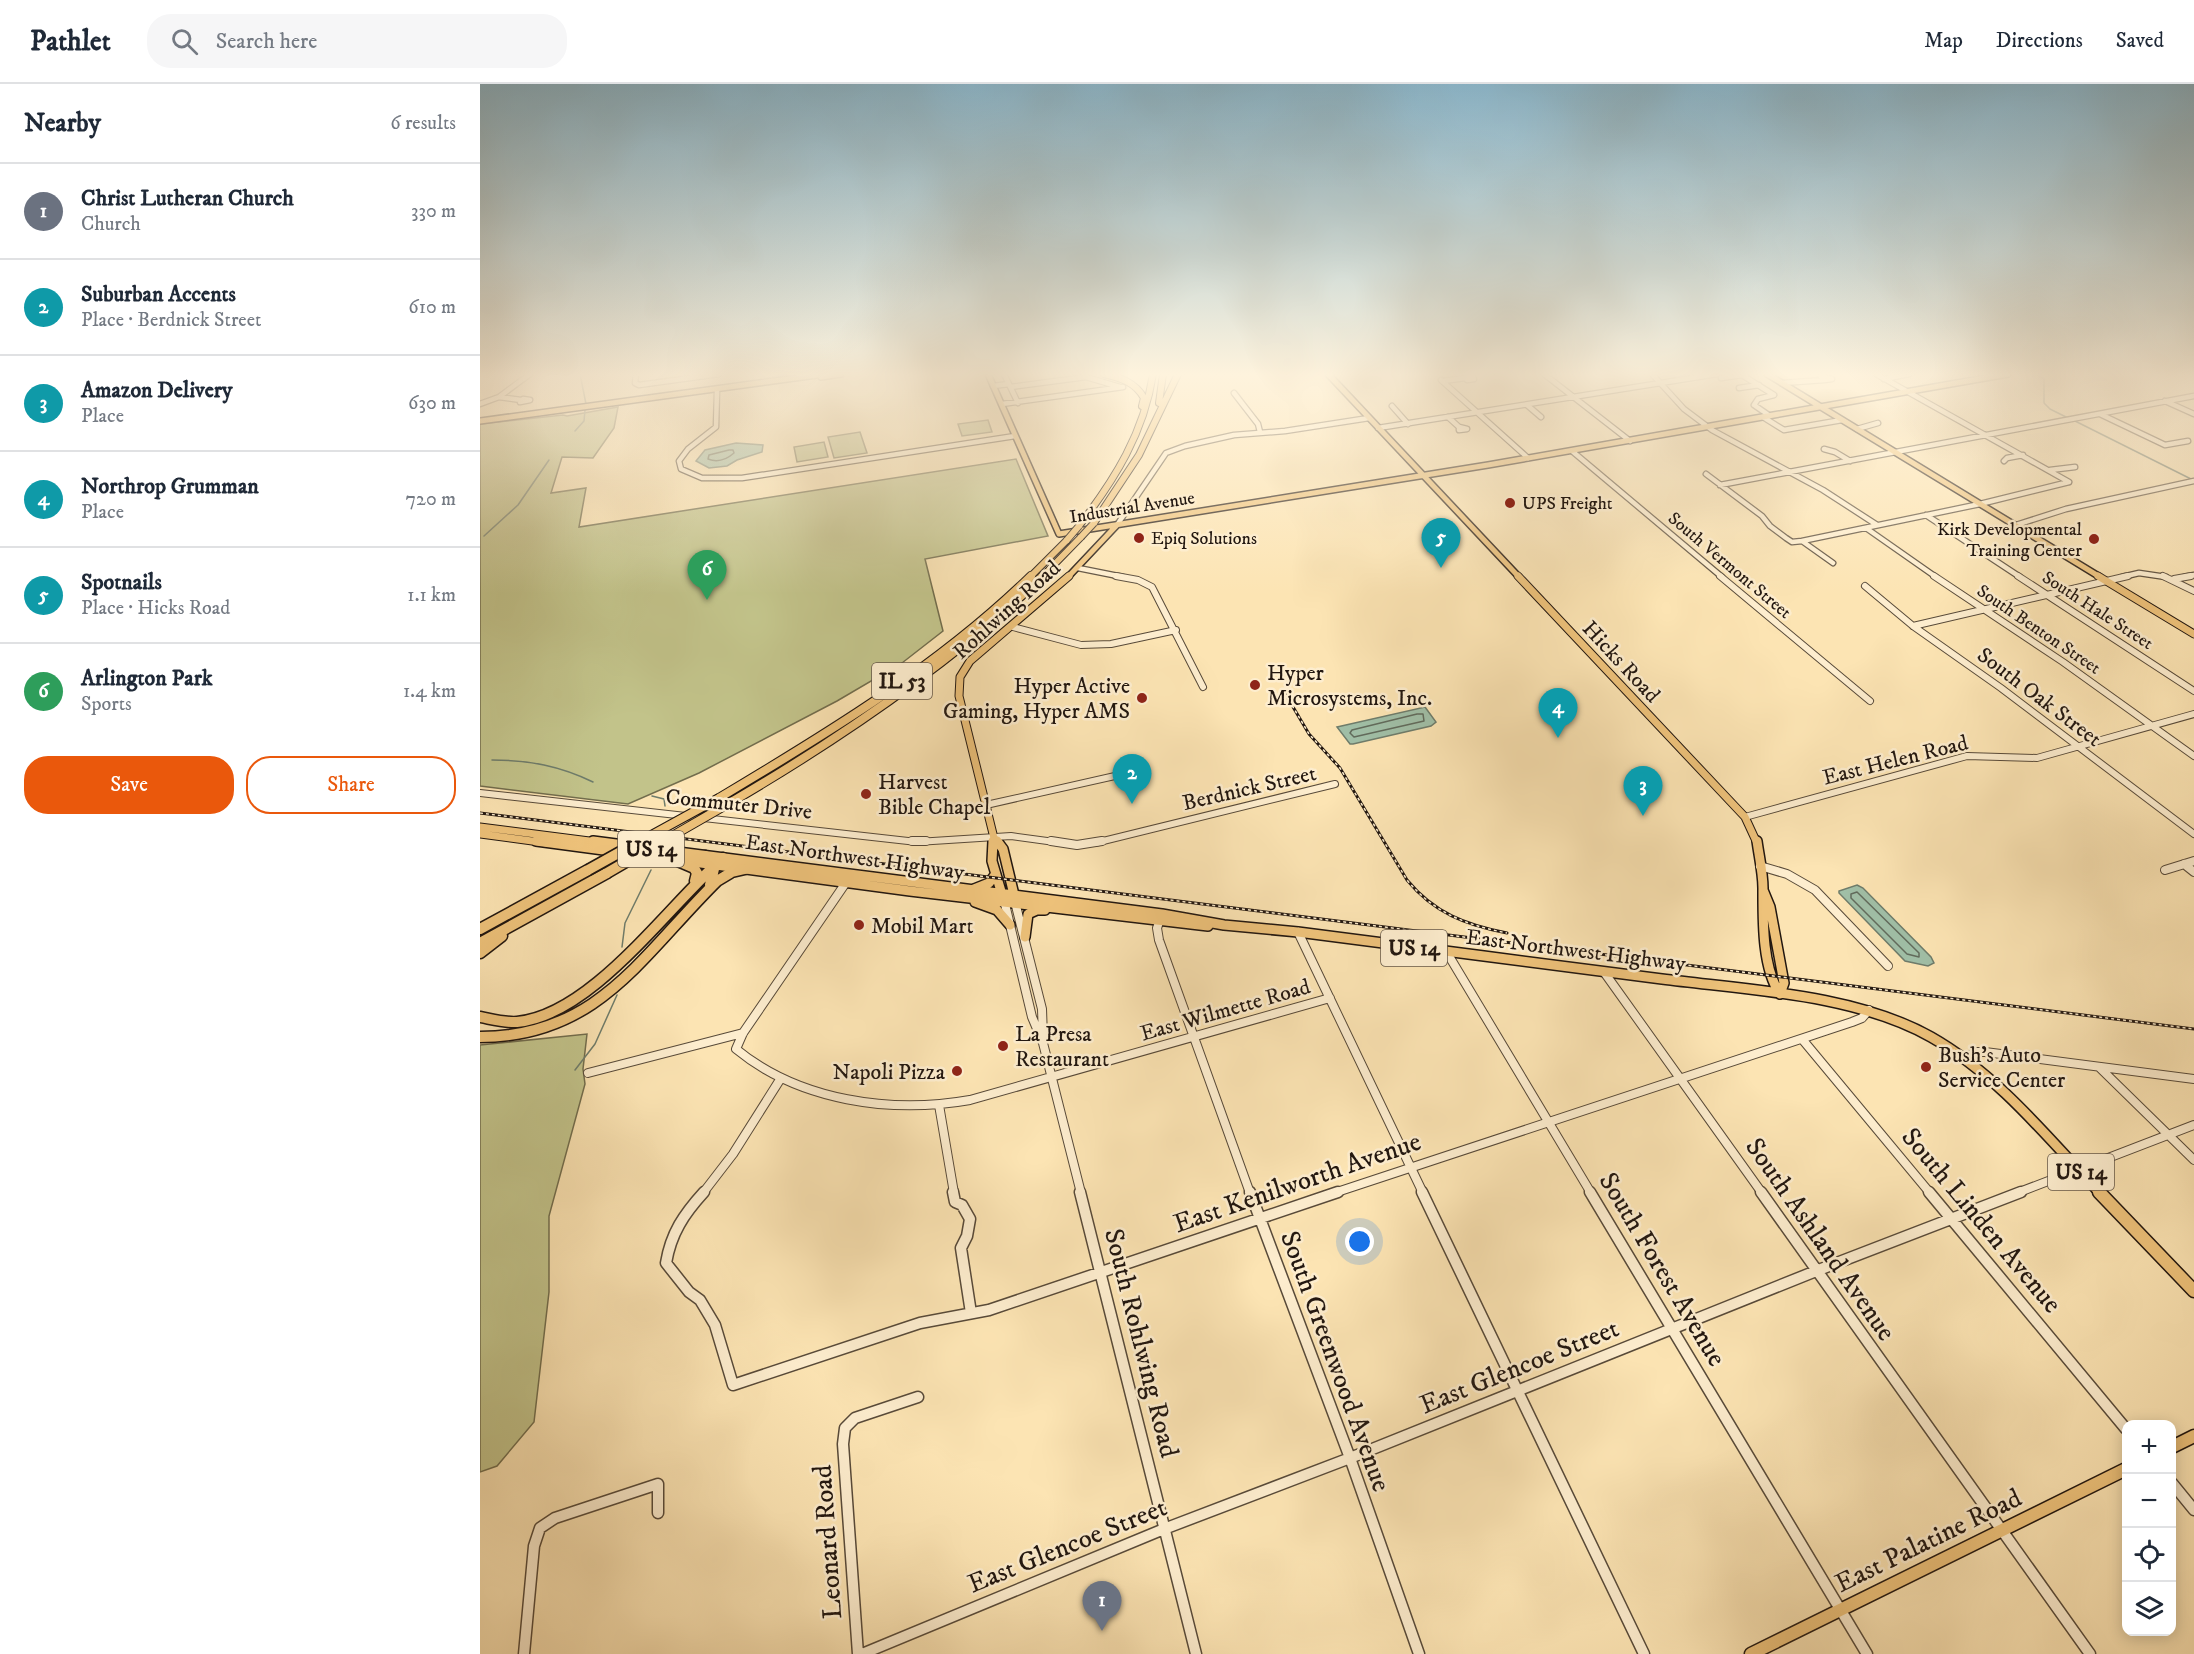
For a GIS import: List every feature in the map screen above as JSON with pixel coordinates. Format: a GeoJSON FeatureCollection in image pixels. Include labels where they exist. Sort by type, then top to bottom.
{"type":"FeatureCollection","features":[{"type":"Feature","properties":{"kind":"highway","name":"IL 53"},"geometry":{"type":"LineString","coordinates":[[480,929],[719,798],[799,750],[923,666],[1013,592],[1067,540],[1112,482],[1131,447]]}},
{"type":"Feature","properties":{"kind":"highway","name":"IL 53"},"geometry":{"type":"LineString","coordinates":[[480,943],[733,801],[852,727],[960,650],[1038,582],[1094,523],[1124,483],[1142,447]]}},
{"type":"Feature","properties":{"kind":"highway"},"geometry":{"type":"LineString","coordinates":[[705,856],[714,865],[715,876],[708,890]]}},
{"type":"Feature","properties":{"kind":"highway"},"geometry":{"type":"LineString","coordinates":[[480,1017],[504,1023],[524,1021],[573,1003],[599,983],[695,881],[723,858]]}},
{"type":"Feature","properties":{"kind":"highway"},"geometry":{"type":"LineString","coordinates":[[680,862],[693,868],[697,873],[695,881]]}},
{"type":"Feature","properties":{"kind":"highway"},"geometry":{"type":"LineString","coordinates":[[480,1037],[531,1033],[583,1011],[614,988],[708,890],[726,875],[745,869]]}},
{"type":"Feature","properties":{"kind":"highway"},"geometry":{"type":"LineString","coordinates":[[480,923],[564,883]]}},
{"type":"Feature","properties":{"kind":"highway"},"geometry":{"type":"LineString","coordinates":[[480,953],[588,883]]}},
{"type":"Feature","properties":{"kind":"main road","name":"Rohlwing Road"},"geometry":{"type":"LineString","coordinates":[[1020,447],[1059,534]]}},
{"type":"Feature","properties":{"kind":"main road","name":"Hicks Road"},"geometry":{"type":"LineString","coordinates":[[1396,447],[1745,817],[1757,842],[1763,888],[1761,905],[1771,981],[1780,994]]}},
{"type":"Feature","properties":{"kind":"main road","name":"Industrial Avenue"},"geometry":{"type":"LineString","coordinates":[[1059,534],[1594,447]]}},
{"type":"Feature","properties":{"kind":"main road"},"geometry":{"type":"LineString","coordinates":[[1888,447],[2194,634]]}},
{"type":"Feature","properties":{"kind":"main road","name":"Rohlwing Road"},"geometry":{"type":"LineString","coordinates":[[1015,899],[1004,849],[994,838],[958,684],[964,668],[1078,568],[1117,525]]}},
{"type":"Feature","properties":{"kind":"main road","name":"East Northwest Highway"},"geometry":{"type":"LineString","coordinates":[[480,827],[723,858],[849,878],[910,891],[1015,899],[1161,918],[1204,927],[1224,925],[1298,932],[1780,994]]}},
{"type":"Feature","properties":{"kind":"main road","name":"East Northwest Highway"},"geometry":{"type":"LineString","coordinates":[[480,834],[680,862],[954,889],[1003,898]]}},
{"type":"Feature","properties":{"kind":"main road","name":"Rohlwing Road"},"geometry":{"type":"LineString","coordinates":[[994,838],[990,850],[1003,898]]}},
{"type":"Feature","properties":{"kind":"main road"},"geometry":{"type":"LineString","coordinates":[[954,889],[990,884],[995,875]]}},
{"type":"Feature","properties":{"kind":"main road"},"geometry":{"type":"LineString","coordinates":[[910,891],[918,895],[987,905],[1002,914],[1010,925]]}},
{"type":"Feature","properties":{"kind":"main road","name":"East Northwest Highway"},"geometry":{"type":"LineString","coordinates":[[1015,899],[1057,909],[1161,918]]}},
{"type":"Feature","properties":{"kind":"main road"},"geometry":{"type":"LineString","coordinates":[[1025,937],[1028,914],[1037,910],[1057,909]]}},
{"type":"Feature","properties":{"kind":"main road","name":"US 14"},"geometry":{"type":"LineString","coordinates":[[1780,994],[1869,1010],[1909,1026],[1965,1058],[2014,1102],[2194,1291]]}},
{"type":"Feature","properties":{"kind":"main road"},"geometry":{"type":"LineString","coordinates":[[2176,1445],[2194,1436]]}},
{"type":"Feature","properties":{"kind":"main road","name":"East Palatine Road"},"geometry":{"type":"LineString","coordinates":[[1751,1654],[2122,1471]]}},
{"type":"Feature","properties":{"kind":"street"},"geometry":{"type":"LineString","coordinates":[[690,447],[679,461],[681,469],[704,478],[742,478],[942,447]]}},
{"type":"Feature","properties":{"kind":"street"},"geometry":{"type":"LineString","coordinates":[[1117,525],[1166,453],[1185,447]]}},
{"type":"Feature","properties":{"kind":"street"},"geometry":{"type":"LineString","coordinates":[[1516,447],[1528,458]]}},
{"type":"Feature","properties":{"kind":"street"},"geometry":{"type":"LineString","coordinates":[[1741,447],[1792,472],[1877,525]]}},
{"type":"Feature","properties":{"kind":"street"},"geometry":{"type":"LineString","coordinates":[[1720,485],[1923,447]]}},
{"type":"Feature","properties":{"kind":"street"},"geometry":{"type":"LineString","coordinates":[[1706,474],[1792,542],[1980,504],[2069,482],[2009,447]]}},
{"type":"Feature","properties":{"kind":"street"},"geometry":{"type":"LineString","coordinates":[[1824,449],[1835,452],[1850,461]]}},
{"type":"Feature","properties":{"kind":"street","name":"South Vermont Street"},"geometry":{"type":"LineString","coordinates":[[1572,451],[1870,701]]}},
{"type":"Feature","properties":{"kind":"street"},"geometry":{"type":"LineString","coordinates":[[2004,461],[2007,458],[2023,455]]}},
{"type":"Feature","properties":{"kind":"street"},"geometry":{"type":"LineString","coordinates":[[2050,470],[2075,467]]}},
{"type":"Feature","properties":{"kind":"street"},"geometry":{"type":"LineString","coordinates":[[2016,525],[2066,509],[2194,481]]}},
{"type":"Feature","properties":{"kind":"street","name":"South Hale Street"},"geometry":{"type":"LineString","coordinates":[[1926,515],[2046,596],[2194,691]]}},
{"type":"Feature","properties":{"kind":"street","name":"South Benton Street"},"geometry":{"type":"LineString","coordinates":[[1866,528],[2063,662],[2194,756]]}},
{"type":"Feature","properties":{"kind":"street"},"geometry":{"type":"LineString","coordinates":[[1802,541],[1833,563]]}},
{"type":"Feature","properties":{"kind":"street"},"geometry":{"type":"LineString","coordinates":[[1078,568],[1146,583],[1157,592],[1203,687]]}},
{"type":"Feature","properties":{"kind":"street"},"geometry":{"type":"LineString","coordinates":[[1913,626],[2109,581],[2122,576],[2150,573],[2174,579],[2194,591]]}},
{"type":"Feature","properties":{"kind":"street"},"geometry":{"type":"LineString","coordinates":[[2174,579],[2194,574]]}},
{"type":"Feature","properties":{"kind":"street","name":"South Oak Street"},"geometry":{"type":"LineString","coordinates":[[1865,586],[1913,626],[2001,688],[2194,834]]}},
{"type":"Feature","properties":{"kind":"street"},"geometry":{"type":"LineString","coordinates":[[1012,627],[1081,645],[1111,644],[1176,630]]}},
{"type":"Feature","properties":{"kind":"street","name":"East Helen Road"},"geometry":{"type":"LineString","coordinates":[[1745,817],[1967,756],[2022,759],[2079,747],[2148,725],[2194,714]]}},
{"type":"Feature","properties":{"kind":"street"},"geometry":{"type":"LineString","coordinates":[[986,805],[1146,769]]}},
{"type":"Feature","properties":{"kind":"street","name":"Berdnick Street"},"geometry":{"type":"LineString","coordinates":[[994,838],[1011,836],[1077,845],[1091,844],[1335,784]]}},
{"type":"Feature","properties":{"kind":"street","name":"Commuter Drive"},"geometry":{"type":"LineString","coordinates":[[480,793],[917,842],[994,838]]}},
{"type":"Feature","properties":{"kind":"street"},"geometry":{"type":"LineString","coordinates":[[2165,870],[2194,861]]}},
{"type":"Feature","properties":{"kind":"street"},"geometry":{"type":"LineString","coordinates":[[2184,864],[2194,872]]}},
{"type":"Feature","properties":{"kind":"street"},"geometry":{"type":"LineString","coordinates":[[1761,866],[1787,874],[1815,890],[1888,966]]}},
{"type":"Feature","properties":{"kind":"street"},"geometry":{"type":"LineString","coordinates":[[588,1072],[743,1033],[849,878]]}},
{"type":"Feature","properties":{"kind":"street","name":"South Rohlwing Road"},"geometry":{"type":"LineString","coordinates":[[1003,898],[1032,1017],[1043,1043],[1052,1078],[1196,1654]]}},
{"type":"Feature","properties":{"kind":"street","name":"South Rohlwing Road"},"geometry":{"type":"LineString","coordinates":[[1015,899],[1042,1009],[1043,1043]]}},
{"type":"Feature","properties":{"kind":"street","name":"South Greenwood Avenue"},"geometry":{"type":"LineString","coordinates":[[1161,918],[1159,940],[1259,1218],[1350,1458],[1419,1654]]}},
{"type":"Feature","properties":{"kind":"street"},"geometry":{"type":"LineString","coordinates":[[1298,932],[1644,1654]]}},
{"type":"Feature","properties":{"kind":"street","name":"South Forest Avenue"},"geometry":{"type":"LineString","coordinates":[[1446,951],[1867,1654]]}},
{"type":"Feature","properties":{"kind":"street","name":"South Ashland Avenue"},"geometry":{"type":"LineString","coordinates":[[1604,972],[2090,1654]]}},
{"type":"Feature","properties":{"kind":"street","name":"East Wilmette Road"},"geometry":{"type":"LineString","coordinates":[[743,1033],[736,1048],[746,1058],[782,1078],[842,1098],[904,1106],[939,1105],[1052,1078],[1330,998]]}},
{"type":"Feature","properties":{"kind":"street","name":"East Kenilworth Avenue"},"geometry":{"type":"LineString","coordinates":[[782,1078],[716,1178],[679,1219],[668,1241],[666,1263],[689,1292],[700,1300],[715,1325],[733,1385],[920,1323],[989,1310],[1411,1167],[1802,1039],[1862,1018],[1869,1010]]}},
{"type":"Feature","properties":{"kind":"street","name":"South Linden Avenue"},"geometry":{"type":"LineString","coordinates":[[1802,1039],[2122,1423]]}},
{"type":"Feature","properties":{"kind":"street"},"geometry":{"type":"LineString","coordinates":[[1965,1058],[1975,1052],[1985,1052],[2194,1079]]}},
{"type":"Feature","properties":{"kind":"street"},"geometry":{"type":"LineString","coordinates":[[2100,1068],[2194,1160]]}},
{"type":"Feature","properties":{"kind":"street"},"geometry":{"type":"LineString","coordinates":[[939,1105],[955,1202],[962,1205],[970,1219],[967,1236],[961,1248],[971,1313]]}},
{"type":"Feature","properties":{"kind":"street","name":"East Glencoe Street"},"geometry":{"type":"LineString","coordinates":[[860,1654],[1164,1529],[1350,1458],[1816,1271],[2194,1125]]}},
{"type":"Feature","properties":{"kind":"street","name":"Leonard Road"},"geometry":{"type":"LineString","coordinates":[[860,1654],[843,1444],[845,1428],[855,1418],[918,1397]]}},
{"type":"Feature","properties":{"kind":"street"},"geometry":{"type":"LineString","coordinates":[[524,1654],[534,1546],[540,1528],[555,1518],[658,1484],[658,1513]]}},
{"type":"Feature","properties":{"kind":"street"},"geometry":{"type":"LineString","coordinates":[[2176,1488],[2194,1510]]}},
{"type":"Feature","properties":{"kind":"green space"},"geometry":{"type":"Polygon","coordinates":[[[480,447],[601,447],[593,458],[562,457],[551,493],[586,488],[579,527],[1016,459],[1048,536],[925,559],[943,631],[902,663],[837,701],[699,773],[628,804],[480,786],[480,447]]]}},
{"type":"Feature","properties":{"kind":"green space"},"geometry":{"type":"Polygon","coordinates":[[[794,447],[825,447],[828,457],[797,462],[794,447]]]}},
{"type":"Feature","properties":{"kind":"green space"},"geometry":{"type":"Polygon","coordinates":[[[831,447],[865,447],[867,453],[834,458],[831,447]]]}},
{"type":"Feature","properties":{"kind":"green space"},"geometry":{"type":"Polygon","coordinates":[[[587,1034],[583,1069],[585,1084],[549,1216],[549,1292],[534,1422],[497,1466],[480,1472],[480,1045],[587,1034]]]}},
{"type":"Feature","properties":{"kind":"water"},"geometry":{"type":"Polygon","coordinates":[[[717,447],[763,447],[762,452],[737,460],[727,466],[709,468],[696,461],[705,450],[717,447]]]}},
{"type":"Feature","properties":{"kind":"water"},"geometry":{"type":"Polygon","coordinates":[[[1425,707],[1436,722],[1431,726],[1353,744],[1350,744],[1337,727],[1425,707]]]}},
{"type":"Feature","properties":{"kind":"water"},"geometry":{"type":"Polygon","coordinates":[[[1857,885],[1863,888],[1931,957],[1934,963],[1928,966],[1905,961],[1839,893],[1839,891],[1857,885]]]}},
{"type":"Feature","properties":{"kind":"waterway"},"geometry":{"type":"LineString","coordinates":[[2128,447],[2191,479]]}},
{"type":"Feature","properties":{"kind":"waterway"},"geometry":{"type":"LineString","coordinates":[[484,536],[518,505],[549,460]]}},
{"type":"Feature","properties":{"kind":"waterway"},"geometry":{"type":"LineString","coordinates":[[492,760],[544,765],[593,782]]}},
{"type":"Feature","properties":{"kind":"waterway"},"geometry":{"type":"LineString","coordinates":[[652,796],[664,799],[665,806]]}},
{"type":"Feature","properties":{"kind":"waterway"},"geometry":{"type":"LineString","coordinates":[[622,947],[625,923],[651,870]]}},
{"type":"Feature","properties":{"kind":"waterway"},"geometry":{"type":"LineString","coordinates":[[575,1070],[595,1044],[617,995]]}},
{"type":"Feature","properties":{"kind":"railway"},"geometry":{"type":"LineString","coordinates":[[1283,690],[1309,734],[1340,768],[1407,880],[1417,891],[1452,916],[1478,926],[1507,933]]}},
{"type":"Feature","properties":{"kind":"railway"},"geometry":{"type":"LineString","coordinates":[[480,813],[2194,1029]]}},
{"type":"Feature","properties":{"kind":"place","name":"UPS Freight"},"geometry":{"type":"Point","coordinates":[1510,503]}},
{"type":"Feature","properties":{"kind":"place","name":"Epiq Solutions"},"geometry":{"type":"Point","coordinates":[1139,538]}},
{"type":"Feature","properties":{"kind":"place","name":"Kirk Developmental Training Center"},"geometry":{"type":"Point","coordinates":[2094,539]}},
{"type":"Feature","properties":{"kind":"place","name":"Spotnails"},"geometry":{"type":"Point","coordinates":[1441,568]}},
{"type":"Feature","properties":{"kind":"place","name":"Arlington Park"},"geometry":{"type":"Point","coordinates":[707,600]}},
{"type":"Feature","properties":{"kind":"place","name":"Hyper Microsystems, Inc."},"geometry":{"type":"Point","coordinates":[1255,685]}},
{"type":"Feature","properties":{"kind":"place","name":"Hyper Active Gaming, Hyper AMS"},"geometry":{"type":"Point","coordinates":[1142,698]}},
{"type":"Feature","properties":{"kind":"place","name":"Northrop Grumman"},"geometry":{"type":"Point","coordinates":[1558,738]}},
{"type":"Feature","properties":{"kind":"place","name":"Harvest Bible Chapel"},"geometry":{"type":"Point","coordinates":[866,794]}},
{"type":"Feature","properties":{"kind":"place","name":"Suburban Accents"},"geometry":{"type":"Point","coordinates":[1132,804]}},
{"type":"Feature","properties":{"kind":"place","name":"Amazon Delivery"},"geometry":{"type":"Point","coordinates":[1643,816]}},
{"type":"Feature","properties":{"kind":"place","name":"Mobil Mart"},"geometry":{"type":"Point","coordinates":[859,925]}},
{"type":"Feature","properties":{"kind":"place","name":"La Presa Restaurant"},"geometry":{"type":"Point","coordinates":[1003,1046]}},
{"type":"Feature","properties":{"kind":"place","name":"Bush's Auto Service Center"},"geometry":{"type":"Point","coordinates":[1926,1067]}},
{"type":"Feature","properties":{"kind":"place","name":"Napoli Pizza"},"geometry":{"type":"Point","coordinates":[957,1071]}},
{"type":"Feature","properties":{"kind":"place","name":"Christ Lutheran Church"},"geometry":{"type":"Point","coordinates":[1102,1631]}}]}
